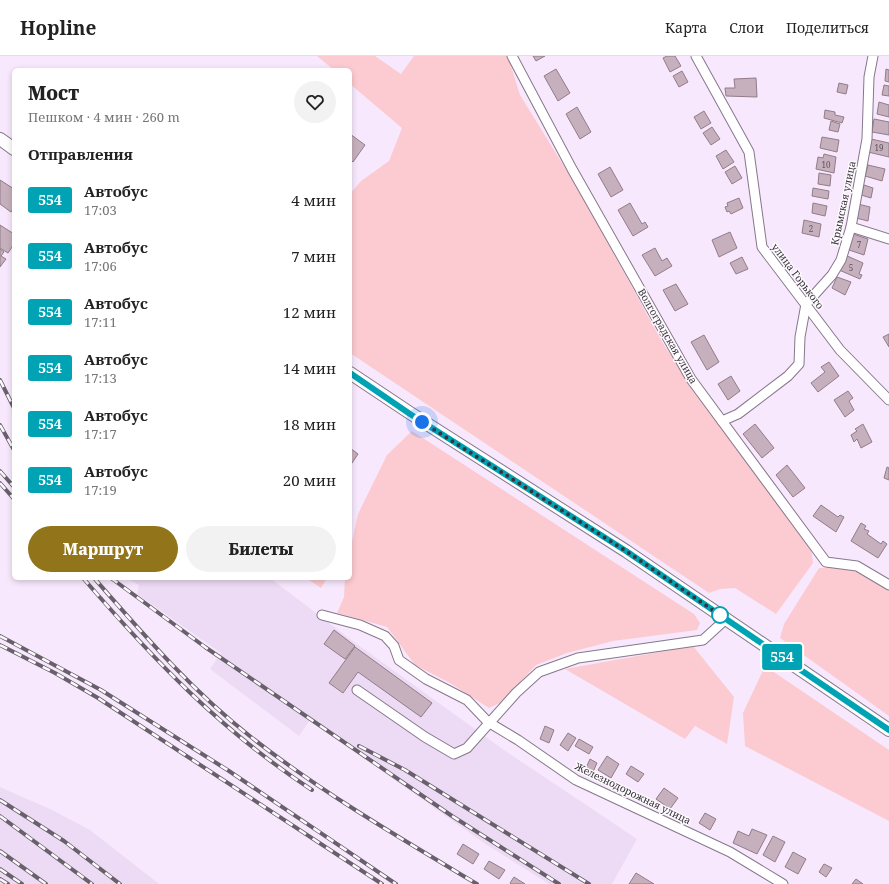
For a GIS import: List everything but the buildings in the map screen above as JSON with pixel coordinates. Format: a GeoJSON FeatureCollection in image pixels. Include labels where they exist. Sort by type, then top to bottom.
{"type":"FeatureCollection","features":[{"type":"Feature","properties":{"kind":"main road"},"geometry":{"type":"LineString","coordinates":[[0,140],[12,148]]}},
{"type":"Feature","properties":{"kind":"main road"},"geometry":{"type":"LineString","coordinates":[[352,374],[410,414],[626,551],[889,730]]}},
{"type":"Feature","properties":{"kind":"street","name":"Волгоградская улица"},"geometry":{"type":"LineString","coordinates":[[512,56],[572,169],[691,379],[826,562],[857,566],[889,585]]}},
{"type":"Feature","properties":{"kind":"street","name":"улица Горького"},"geometry":{"type":"LineString","coordinates":[[696,56],[749,152],[762,247],[840,350],[889,400]]}},
{"type":"Feature","properties":{"kind":"street","name":"Крымская улица"},"geometry":{"type":"LineString","coordinates":[[806,304],[832,275],[841,260],[850,227],[867,139],[869,77],[873,56]]}},
{"type":"Feature","properties":{"kind":"street"},"geometry":{"type":"LineString","coordinates":[[850,227],[889,239]]}},
{"type":"Feature","properties":{"kind":"street"},"geometry":{"type":"LineString","coordinates":[[722,421],[738,414],[788,376],[799,364],[800,337],[806,304]]}},
{"type":"Feature","properties":{"kind":"street","name":"Железнодорожная улица"},"geometry":{"type":"LineString","coordinates":[[322,615],[360,626],[385,636],[394,646],[399,660],[426,679],[467,700],[488,722],[518,740],[576,780],[730,852],[783,884]]}},
{"type":"Feature","properties":{"kind":"street"},"geometry":{"type":"LineString","coordinates":[[358,690],[425,738],[454,754],[467,748],[488,722],[516,693],[540,672],[578,658],[703,640],[726,619]]}},
{"type":"Feature","properties":{"kind":"shaded area"},"geometry":{"type":"Polygon","coordinates":[[[317,56],[375,56],[401,74],[414,56],[508,56],[520,95],[575,184],[664,345],[703,402],[811,549],[813,563],[776,614],[735,588],[720,589],[709,593],[352,354],[352,192],[361,181],[389,161],[402,128],[352,86],[352,68],[332,68],[317,56]]]}},
{"type":"Feature","properties":{"kind":"shaded area"},"geometry":{"type":"Polygon","coordinates":[[[412,431],[694,614],[700,623],[697,630],[613,641],[567,653],[536,665],[502,702],[489,708],[450,683],[415,665],[387,627],[337,613],[344,597],[345,580],[352,580],[352,542],[358,514],[387,455],[412,431]]]}},
{"type":"Feature","properties":{"kind":"shaded area"},"geometry":{"type":"Polygon","coordinates":[[[819,568],[835,568],[858,571],[889,590],[889,716],[780,638],[784,624],[819,568]]]}},
{"type":"Feature","properties":{"kind":"shaded area"},"geometry":{"type":"Polygon","coordinates":[[[130,580],[273,580],[350,639],[504,750],[637,839],[612,884],[549,884],[484,843],[310,720],[299,736],[210,669],[221,653],[137,594],[139,585],[130,580]]]}},
{"type":"Feature","properties":{"kind":"shaded area"},"geometry":{"type":"Polygon","coordinates":[[[309,580],[326,580],[321,588],[309,580]]]}},
{"type":"Feature","properties":{"kind":"shaded area"},"geometry":{"type":"Polygon","coordinates":[[[693,646],[734,697],[727,744],[695,726],[685,739],[565,669],[693,646]]]}},
{"type":"Feature","properties":{"kind":"shaded area"},"geometry":{"type":"Polygon","coordinates":[[[765,666],[889,750],[889,821],[745,746],[743,713],[765,666]]]}},
{"type":"Feature","properties":{"kind":"shaded area"},"geometry":{"type":"Polygon","coordinates":[[[0,787],[52,810],[90,830],[159,884],[0,884],[0,787]]]}},
{"type":"Feature","properties":{"kind":"railway"},"geometry":{"type":"LineString","coordinates":[[0,380],[12,404]]}},
{"type":"Feature","properties":{"kind":"railway"},"geometry":{"type":"LineString","coordinates":[[0,425],[12,446]]}},
{"type":"Feature","properties":{"kind":"railway"},"geometry":{"type":"LineString","coordinates":[[0,471],[12,485]]}},
{"type":"Feature","properties":{"kind":"railway"},"geometry":{"type":"LineString","coordinates":[[0,483],[12,497]]}},
{"type":"Feature","properties":{"kind":"railway"},"geometry":{"type":"LineString","coordinates":[[85,580],[162,665],[218,718],[247,743],[312,790]]}},
{"type":"Feature","properties":{"kind":"railway"},"geometry":{"type":"LineString","coordinates":[[96,580],[188,681],[208,701],[251,737],[333,796],[477,884]]}},
{"type":"Feature","properties":{"kind":"railway"},"geometry":{"type":"LineString","coordinates":[[114,580],[205,647],[452,816],[559,884]]}},
{"type":"Feature","properties":{"kind":"railway"},"geometry":{"type":"LineString","coordinates":[[0,636],[101,690],[229,771],[396,884]]}},
{"type":"Feature","properties":{"kind":"railway"},"geometry":{"type":"LineString","coordinates":[[0,645],[55,673],[98,698],[382,884]]}},
{"type":"Feature","properties":{"kind":"railway"},"geometry":{"type":"LineString","coordinates":[[359,746],[405,770],[589,884]]}},
{"type":"Feature","properties":{"kind":"railway"},"geometry":{"type":"LineString","coordinates":[[0,800],[64,841],[120,884]]}},
{"type":"Feature","properties":{"kind":"railway"},"geometry":{"type":"LineString","coordinates":[[0,816],[92,884]]}},
{"type":"Feature","properties":{"kind":"railway"},"geometry":{"type":"LineString","coordinates":[[0,851],[46,884]]}},
{"type":"Feature","properties":{"kind":"railway"},"geometry":{"type":"LineString","coordinates":[[0,869],[22,884]]}},
{"type":"Feature","properties":{"kind":"railway"},"geometry":{"type":"LineString","coordinates":[[0,879],[8,884]]}},
{"type":"Feature","properties":{"kind":"bus line","name":"554"},"geometry":{"type":"LineString","coordinates":[[352,374],[410,414],[626,551],[889,730]]}},
{"type":"Feature","properties":{"kind":"route"},"geometry":{"type":"LineString","coordinates":[[422,422],[626,551],[720,615]]}}]}
